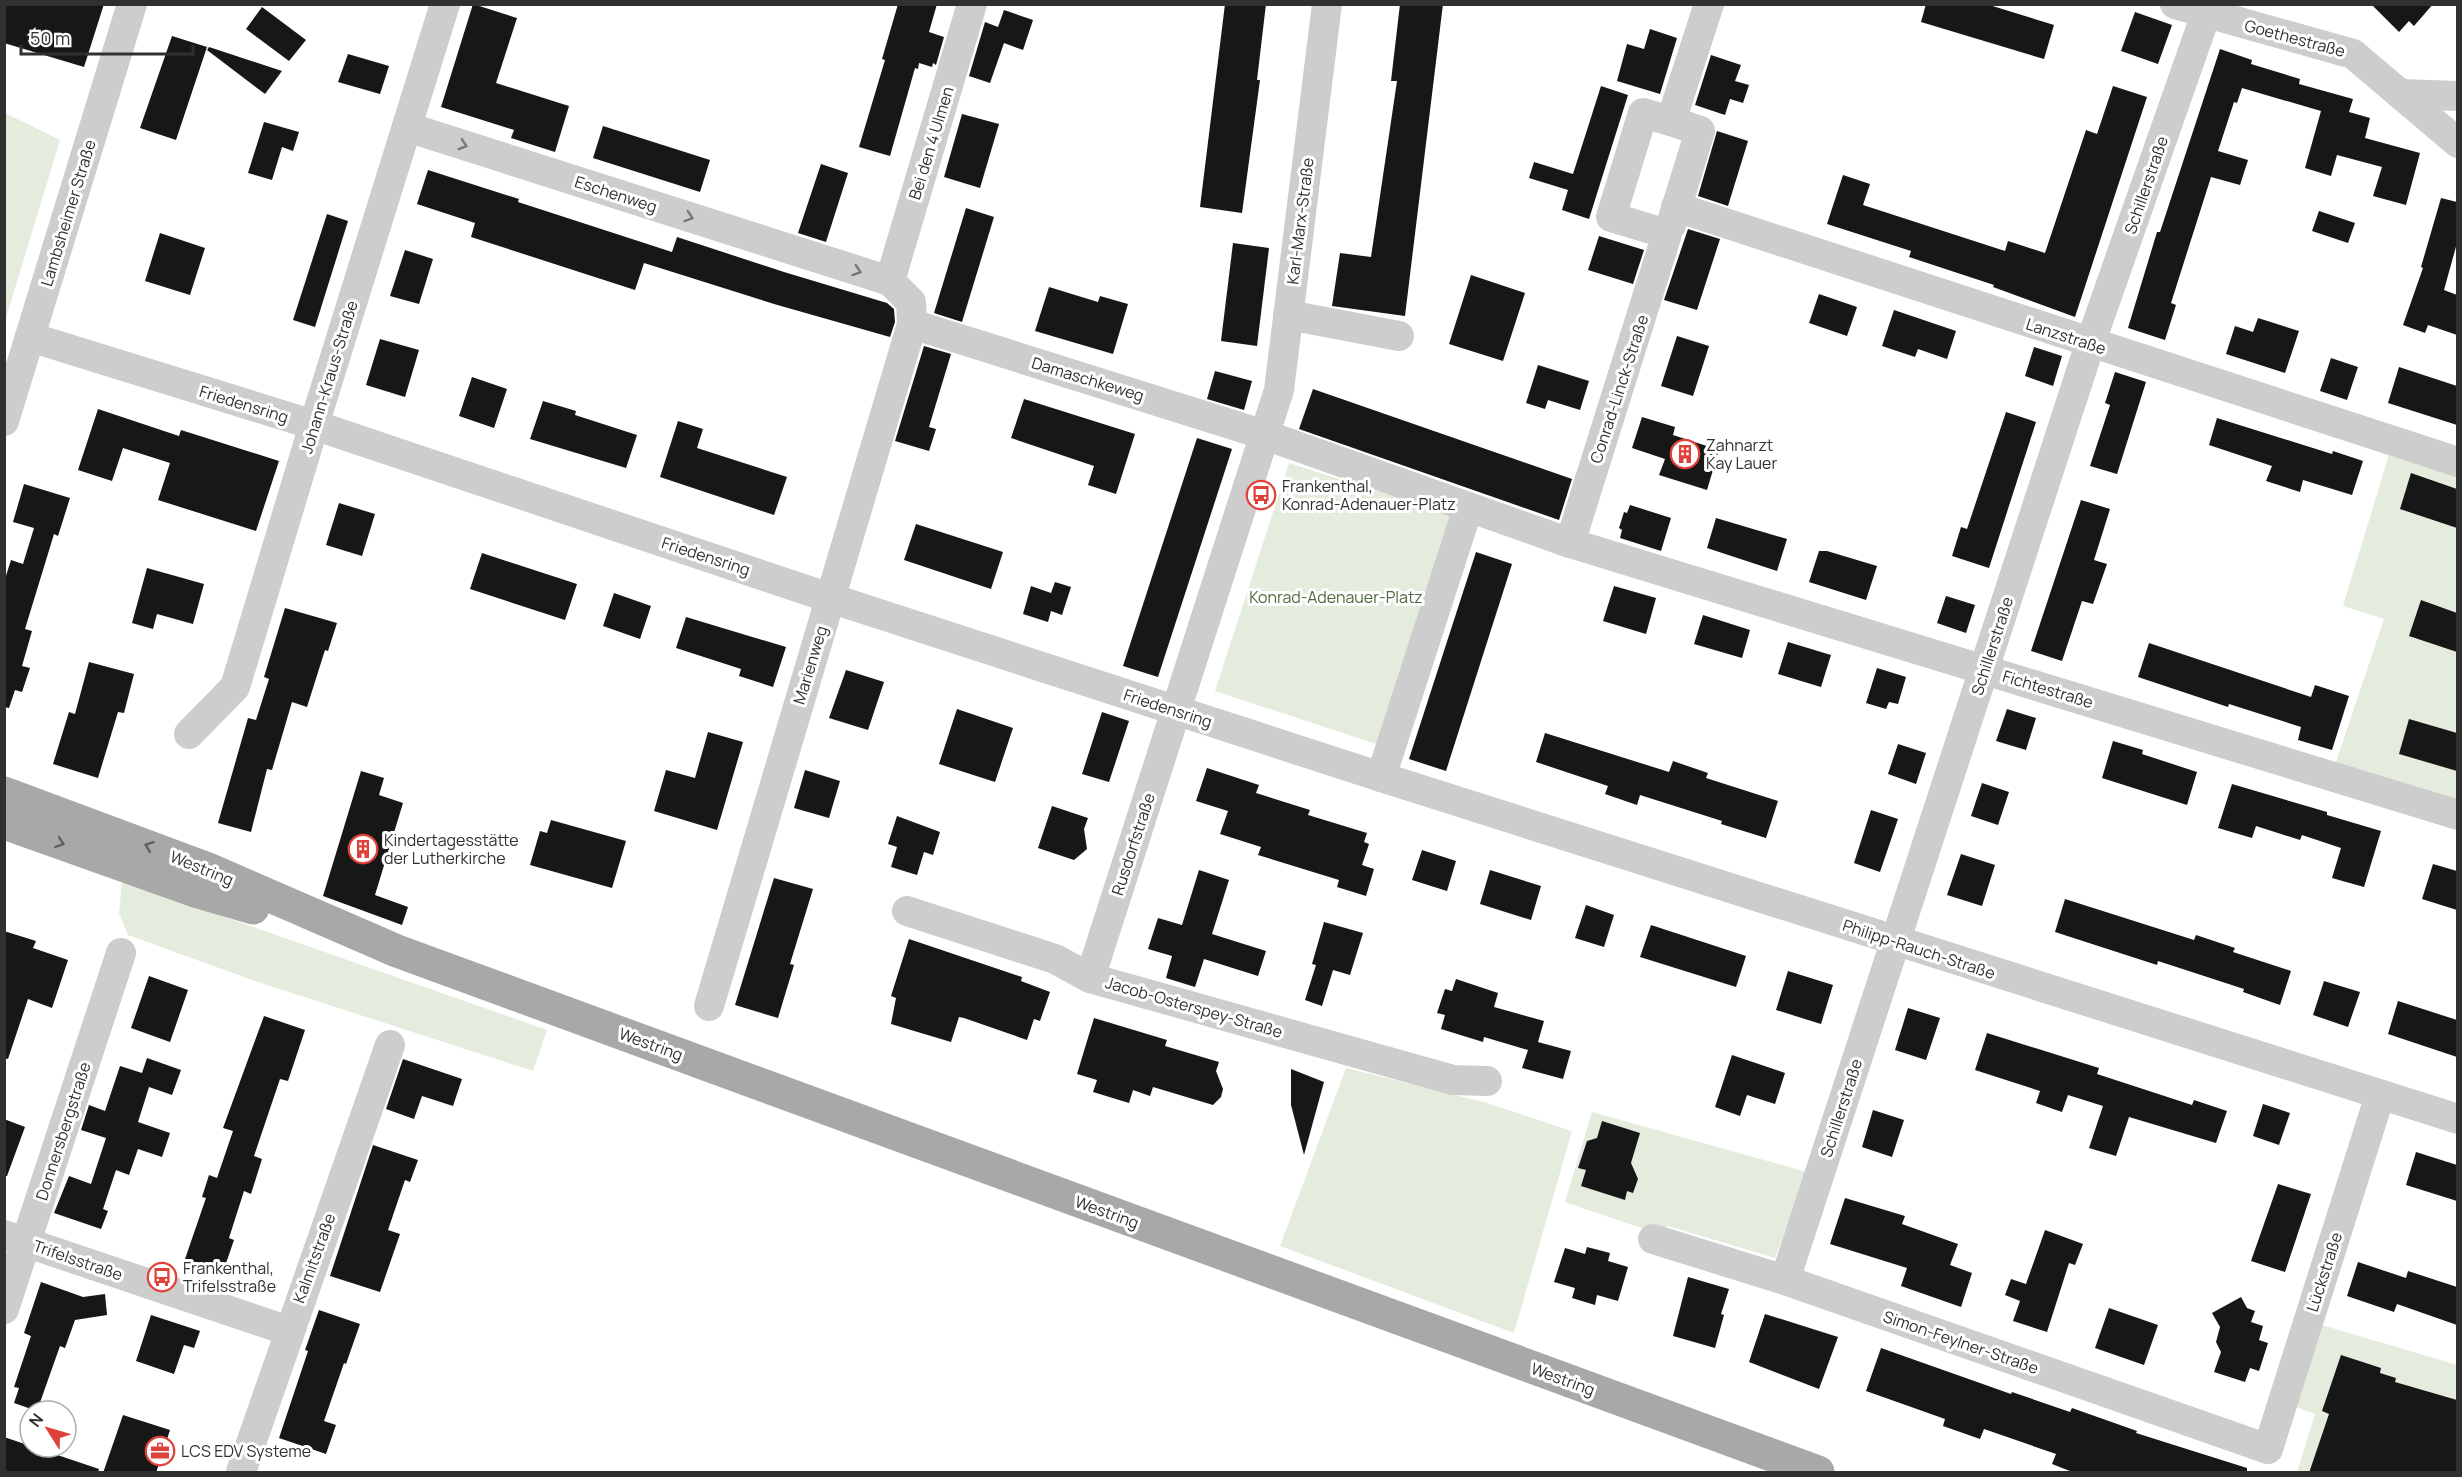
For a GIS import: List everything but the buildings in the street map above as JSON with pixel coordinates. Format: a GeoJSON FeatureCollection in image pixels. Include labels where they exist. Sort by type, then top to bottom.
{"type":"FeatureCollection","features":[{"type":"Feature","properties":{"kind":"main road","name":"Westring"},"geometry":{"type":"LineString","coordinates":[[4,793],[208,869],[396,951],[1818,1473]]}},
{"type":"Feature","properties":{"kind":"main road","name":"Westring"},"geometry":{"type":"LineString","coordinates":[[4,823],[198,892],[396,951]]}},
{"type":"Feature","properties":{"kind":"street","name":"Lambsheimer Straße"},"geometry":{"type":"LineString","coordinates":[[4,421],[132,4]]}},
{"type":"Feature","properties":{"kind":"street","name":"Johann-Kraus-Straße"},"geometry":{"type":"LineString","coordinates":[[189,735],[236,687],[314,425],[446,4]]}},
{"type":"Feature","properties":{"kind":"street","name":"Bei den 4 Ulmen"},"geometry":{"type":"LineString","coordinates":[[890,281],[972,4]]}},
{"type":"Feature","properties":{"kind":"street","name":"Karl-Marx-Straße"},"geometry":{"type":"LineString","coordinates":[[1265,435],[1279,390],[1327,4]]}},
{"type":"Feature","properties":{"kind":"street"},"geometry":{"type":"LineString","coordinates":[[1671,121],[1709,4]]}},
{"type":"Feature","properties":{"kind":"street","name":"Goethestraße"},"geometry":{"type":"LineString","coordinates":[[2175,4],[2353,54],[2457,143]]}},
{"type":"Feature","properties":{"kind":"street","name":"Schillerstraße"},"geometry":{"type":"LineString","coordinates":[[1785,1280],[2090,344],[2206,14]]}},
{"type":"Feature","properties":{"kind":"street"},"geometry":{"type":"LineString","coordinates":[[2401,94],[2457,96]]}},
{"type":"Feature","properties":{"kind":"street","name":"Conrad-Linck-Straße"},"geometry":{"type":"LineString","coordinates":[[1570,543],[1672,221],[1700,131],[1643,113],[1611,217],[1672,221]]}},
{"type":"Feature","properties":{"kind":"street","name":"Eschenweg"},"geometry":{"type":"LineString","coordinates":[[407,127],[890,281]]}},
{"type":"Feature","properties":{"kind":"street","name":"Lanzstraße"},"geometry":{"type":"LineString","coordinates":[[1672,221],[2090,344],[2457,462]]}},
{"type":"Feature","properties":{"kind":"street"},"geometry":{"type":"LineString","coordinates":[[890,281],[912,302],[912,324]]}},
{"type":"Feature","properties":{"kind":"street"},"geometry":{"type":"LineString","coordinates":[[1288,315],[1399,336]]}},
{"type":"Feature","properties":{"kind":"street","name":"Damaschkeweg"},"geometry":{"type":"LineString","coordinates":[[912,324],[1265,435]]}},
{"type":"Feature","properties":{"kind":"street","name":"Marienweg"},"geometry":{"type":"LineString","coordinates":[[709,1006],[912,324]]}},
{"type":"Feature","properties":{"kind":"street","name":"Friedensring"},"geometry":{"type":"LineString","coordinates":[[30,338],[314,425],[830,598],[1381,777]]}},
{"type":"Feature","properties":{"kind":"street"},"geometry":{"type":"LineString","coordinates":[[1176,710],[1265,435],[1570,543]]}},
{"type":"Feature","properties":{"kind":"street"},"geometry":{"type":"LineString","coordinates":[[1381,777],[1468,508]]}},
{"type":"Feature","properties":{"kind":"street","name":"Fichtestraße"},"geometry":{"type":"LineString","coordinates":[[1570,543],[2457,814]]}},
{"type":"Feature","properties":{"kind":"street","name":"Rusdorfstraße"},"geometry":{"type":"LineString","coordinates":[[1090,978],[1176,710]]}},
{"type":"Feature","properties":{"kind":"street","name":"Philipp-Rauch-Straße"},"geometry":{"type":"LineString","coordinates":[[1381,777],[2457,1119]]}},
{"type":"Feature","properties":{"kind":"street","name":"Jacob-Osterspey-Straße"},"geometry":{"type":"LineString","coordinates":[[907,911],[1055,959],[1090,978],[1453,1080],[1487,1081]]}},
{"type":"Feature","properties":{"kind":"street","name":"Donnersbergstraße"},"geometry":{"type":"LineString","coordinates":[[4,1309],[16,1239],[121,953]]}},
{"type":"Feature","properties":{"kind":"street","name":"Kalmitstraße"},"geometry":{"type":"LineString","coordinates":[[241,1473],[390,1045]]}},
{"type":"Feature","properties":{"kind":"street","name":"Lückstraße"},"geometry":{"type":"LineString","coordinates":[[2268,1449],[2380,1095]]}},
{"type":"Feature","properties":{"kind":"street","name":"Trifelsstraße"},"geometry":{"type":"LineString","coordinates":[[16,1239],[289,1331]]}},
{"type":"Feature","properties":{"kind":"street","name":"Simon-Feylner-Straße"},"geometry":{"type":"LineString","coordinates":[[1653,1239],[1785,1280],[2268,1449]]}},
{"type":"Feature","properties":{"kind":"green space"},"geometry":{"type":"Polygon","coordinates":[[[5,113],[60,140],[5,321],[5,113]]]}},
{"type":"Feature","properties":{"kind":"green space"},"geometry":{"type":"Polygon","coordinates":[[[2390,451],[2457,473],[2457,803],[2335,765],[2384,619],[2343,606],[2390,451]]]}},
{"type":"Feature","properties":{"kind":"green space","name":"Konrad-Adenauer-Platz"},"geometry":{"type":"Polygon","coordinates":[[[1289,463],[1452,515],[1379,745],[1215,691],[1289,463]]]}},
{"type":"Feature","properties":{"kind":"green space"},"geometry":{"type":"Polygon","coordinates":[[[122,881],[547,1030],[533,1071],[255,981],[128,935],[119,913],[122,881]]]}},
{"type":"Feature","properties":{"kind":"green space"},"geometry":{"type":"Polygon","coordinates":[[[1346,1068],[1487,1103],[1572,1131],[1514,1333],[1280,1246],[1346,1068]]]}},
{"type":"Feature","properties":{"kind":"green space"},"geometry":{"type":"Polygon","coordinates":[[[1592,1112],[1807,1172],[1775,1258],[1668,1226],[1653,1232],[1565,1202],[1592,1112]]]}},
{"type":"Feature","properties":{"kind":"green space"},"geometry":{"type":"Polygon","coordinates":[[[2322,1325],[2457,1365],[2457,1472],[2297,1472],[2315,1414],[2296,1407],[2322,1325]]]}},
{"type":"Feature","properties":{"kind":"place","name":"Zahnarzt Kay Lauer"},"geometry":{"type":"Point","coordinates":[1685,454]}},
{"type":"Feature","properties":{"kind":"place","name":"Frankenthal, Konrad-Adenauer-Platz"},"geometry":{"type":"Point","coordinates":[1261,495]}},
{"type":"Feature","properties":{"kind":"place","name":"Kindertagesstätte der Lutherkirche"},"geometry":{"type":"Point","coordinates":[363,849]}},
{"type":"Feature","properties":{"kind":"place","name":"Frankenthal, Trifelsstraße"},"geometry":{"type":"Point","coordinates":[162,1277]}},
{"type":"Feature","properties":{"kind":"place","name":"LCS EDV Systeme"},"geometry":{"type":"Point","coordinates":[160,1451]}}]}
